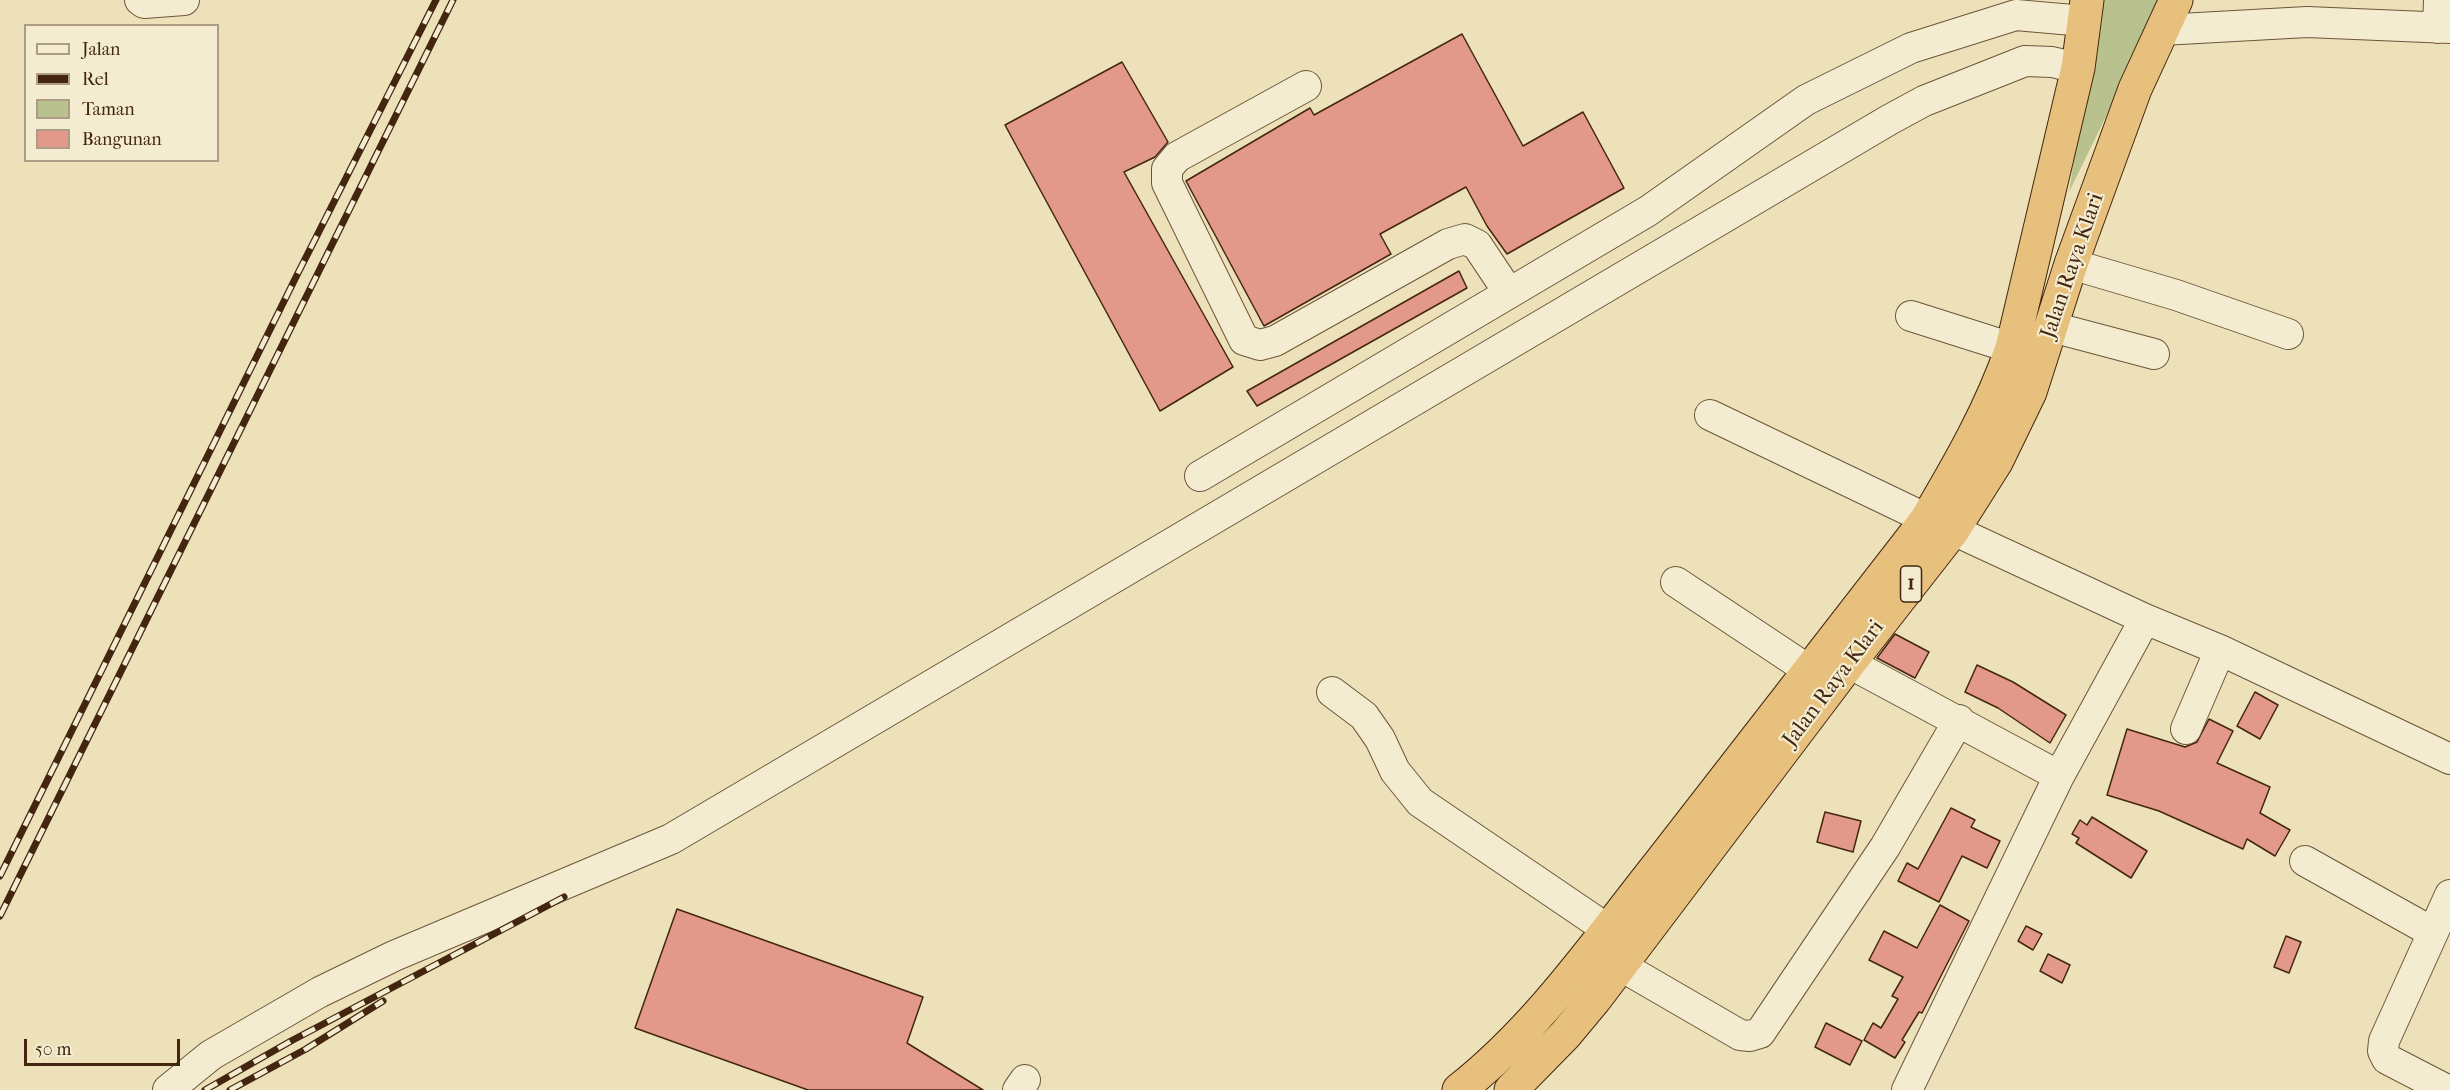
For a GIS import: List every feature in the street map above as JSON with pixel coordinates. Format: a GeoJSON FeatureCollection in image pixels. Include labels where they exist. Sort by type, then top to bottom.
{"type":"FeatureCollection","features":[{"type":"Feature","properties":{"kind":"highway","name":"Jalan Raya Klari"},"geometry":{"type":"LineString","coordinates":[[1459,1090],[1477,1076],[1543,1009],[1810,671],[2001,452],[2030,392],[2071,264],[2135,89],[2176,0]]}},
{"type":"Feature","properties":{"kind":"highway","name":"Jalan Raya Klari"},"geometry":{"type":"LineString","coordinates":[[1511,1090],[1565,1035],[1621,966],[1849,663],[1940,524],[1968,449],[1999,386],[2012,348],[2078,68],[2085,11]]}},
{"type":"Feature","properties":{"kind":"street"},"geometry":{"type":"LineString","coordinates":[[140,0],[144,3],[184,0]]}},
{"type":"Feature","properties":{"kind":"street"},"geometry":{"type":"LineString","coordinates":[[1200,477],[1648,211],[1806,100],[1911,48],[2016,15],[2085,11]]}},
{"type":"Feature","properties":{"kind":"street"},"geometry":{"type":"LineString","coordinates":[[2162,30],[2442,18]]}},
{"type":"Feature","properties":{"kind":"street"},"geometry":{"type":"LineString","coordinates":[[168,1090],[211,1055],[321,992],[394,956],[671,839],[1924,101],[2025,61],[2052,62],[2078,68]]}},
{"type":"Feature","properties":{"kind":"street"},"geometry":{"type":"LineString","coordinates":[[1306,86],[1177,157],[1167,169],[1167,183],[1244,340],[1260,345],[1275,341],[1448,244],[1465,239],[1477,245],[1509,293]]}},
{"type":"Feature","properties":{"kind":"street"},"geometry":{"type":"LineString","coordinates":[[2071,264],[2176,295],[2288,334]]}},
{"type":"Feature","properties":{"kind":"street"},"geometry":{"type":"LineString","coordinates":[[1911,316],[2012,348]]}},
{"type":"Feature","properties":{"kind":"street"},"geometry":{"type":"LineString","coordinates":[[2052,327],[2154,354]]}},
{"type":"Feature","properties":{"kind":"street"},"geometry":{"type":"LineString","coordinates":[[1710,415],[2145,620],[2220,650],[2450,759]]}},
{"type":"Feature","properties":{"kind":"street"},"geometry":{"type":"LineString","coordinates":[[1676,582],[1810,671]]}},
{"type":"Feature","properties":{"kind":"street"},"geometry":{"type":"LineString","coordinates":[[1907,1090],[2058,776],[2145,620]]}},
{"type":"Feature","properties":{"kind":"street"},"geometry":{"type":"LineString","coordinates":[[2187,729],[2220,650]]}},
{"type":"Feature","properties":{"kind":"street"},"geometry":{"type":"LineString","coordinates":[[1849,663],[1959,720],[2058,776]]}},
{"type":"Feature","properties":{"kind":"street"},"geometry":{"type":"LineString","coordinates":[[1332,692],[1364,716],[1380,739],[1395,771],[1420,802],[1607,929]]}},
{"type":"Feature","properties":{"kind":"street"},"geometry":{"type":"LineString","coordinates":[[1621,966],[1740,1035],[1750,1036],[1760,1033],[1885,847],[1959,720]]}},
{"type":"Feature","properties":{"kind":"street"},"geometry":{"type":"LineString","coordinates":[[2305,861],[2432,932]]}},
{"type":"Feature","properties":{"kind":"street"},"geometry":{"type":"LineString","coordinates":[[2446,1090],[2387,1059],[2383,1051],[2384,1041],[2450,895]]}},
{"type":"Feature","properties":{"kind":"green space"},"geometry":{"type":"Polygon","coordinates":[[[2100,0],[2163,0],[2069,192],[2100,0]]]}},
{"type":"Feature","properties":{"kind":"building"},"geometry":{"type":"Polygon","coordinates":[[[1462,34],[1523,146],[1583,112],[1624,188],[1507,254],[1487,226],[1466,187],[1380,234],[1391,254],[1264,326],[1186,181],[1310,108],[1314,115],[1462,34]]]}},
{"type":"Feature","properties":{"kind":"building"},"geometry":{"type":"Polygon","coordinates":[[[1122,62],[1168,142],[1155,157],[1124,172],[1233,367],[1160,411],[1005,125],[1122,62]]]}},
{"type":"Feature","properties":{"kind":"building"},"geometry":{"type":"Polygon","coordinates":[[[1459,271],[1467,288],[1257,406],[1247,391],[1459,271]]]}},
{"type":"Feature","properties":{"kind":"building"},"geometry":{"type":"Polygon","coordinates":[[[1895,634],[1929,652],[1915,678],[1877,658],[1895,634]]]}},
{"type":"Feature","properties":{"kind":"building"},"geometry":{"type":"Polygon","coordinates":[[[1977,665],[2013,682],[2066,715],[2050,743],[1998,708],[1965,692],[1977,665]]]}},
{"type":"Feature","properties":{"kind":"building"},"geometry":{"type":"Polygon","coordinates":[[[2255,692],[2278,705],[2260,739],[2237,726],[2255,692]]]}},
{"type":"Feature","properties":{"kind":"building"},"geometry":{"type":"Polygon","coordinates":[[[2209,719],[2233,731],[2217,763],[2270,787],[2260,813],[2290,830],[2275,856],[2247,839],[2243,849],[2159,811],[2107,795],[2127,729],[2185,747],[2197,742],[2209,719]]]}},
{"type":"Feature","properties":{"kind":"building"},"geometry":{"type":"Polygon","coordinates":[[[1951,808],[1975,820],[1971,827],[2000,841],[1987,868],[1962,856],[1939,902],[1898,881],[1907,863],[1918,869],[1951,808]]]}},
{"type":"Feature","properties":{"kind":"building"},"geometry":{"type":"Polygon","coordinates":[[[1825,812],[1861,821],[1853,852],[1817,842],[1825,812]]]}},
{"type":"Feature","properties":{"kind":"building"},"geometry":{"type":"Polygon","coordinates":[[[2092,817],[2147,851],[2131,878],[2076,843],[2079,838],[2072,834],[2080,820],[2087,825],[2092,817]]]}},
{"type":"Feature","properties":{"kind":"building"},"geometry":{"type":"Polygon","coordinates":[[[1940,905],[1969,921],[1922,1013],[1919,1012],[1902,1040],[1905,1042],[1895,1058],[1864,1040],[1873,1023],[1881,1028],[1898,999],[1892,996],[1903,977],[1869,960],[1884,931],[1917,948],[1940,905]]]}},
{"type":"Feature","properties":{"kind":"building"},"geometry":{"type":"Polygon","coordinates":[[[677,909],[923,997],[907,1043],[983,1090],[808,1090],[635,1028],[677,909]]]}},
{"type":"Feature","properties":{"kind":"building"},"geometry":{"type":"Polygon","coordinates":[[[2026,926],[2042,934],[2033,950],[2018,941],[2026,926]]]}},
{"type":"Feature","properties":{"kind":"building"},"geometry":{"type":"Polygon","coordinates":[[[2286,936],[2301,942],[2289,973],[2274,967],[2286,936]]]}},
{"type":"Feature","properties":{"kind":"building"},"geometry":{"type":"Polygon","coordinates":[[[2048,954],[2070,965],[2062,983],[2040,971],[2048,954]]]}},
{"type":"Feature","properties":{"kind":"building"},"geometry":{"type":"Polygon","coordinates":[[[1826,1023],[1862,1041],[1850,1065],[1815,1047],[1826,1023]]]}},
{"type":"Feature","properties":{"kind":"railway"},"geometry":{"type":"LineString","coordinates":[[0,876],[296,277],[436,0]]}},
{"type":"Feature","properties":{"kind":"railway"},"geometry":{"type":"LineString","coordinates":[[0,916],[453,0]]}},
{"type":"Feature","properties":{"kind":"railway"},"geometry":{"type":"LineString","coordinates":[[205,1090],[291,1041],[564,897]]}},
{"type":"Feature","properties":{"kind":"railway"},"geometry":{"type":"LineString","coordinates":[[230,1090],[306,1049],[383,1001]]}}]}
